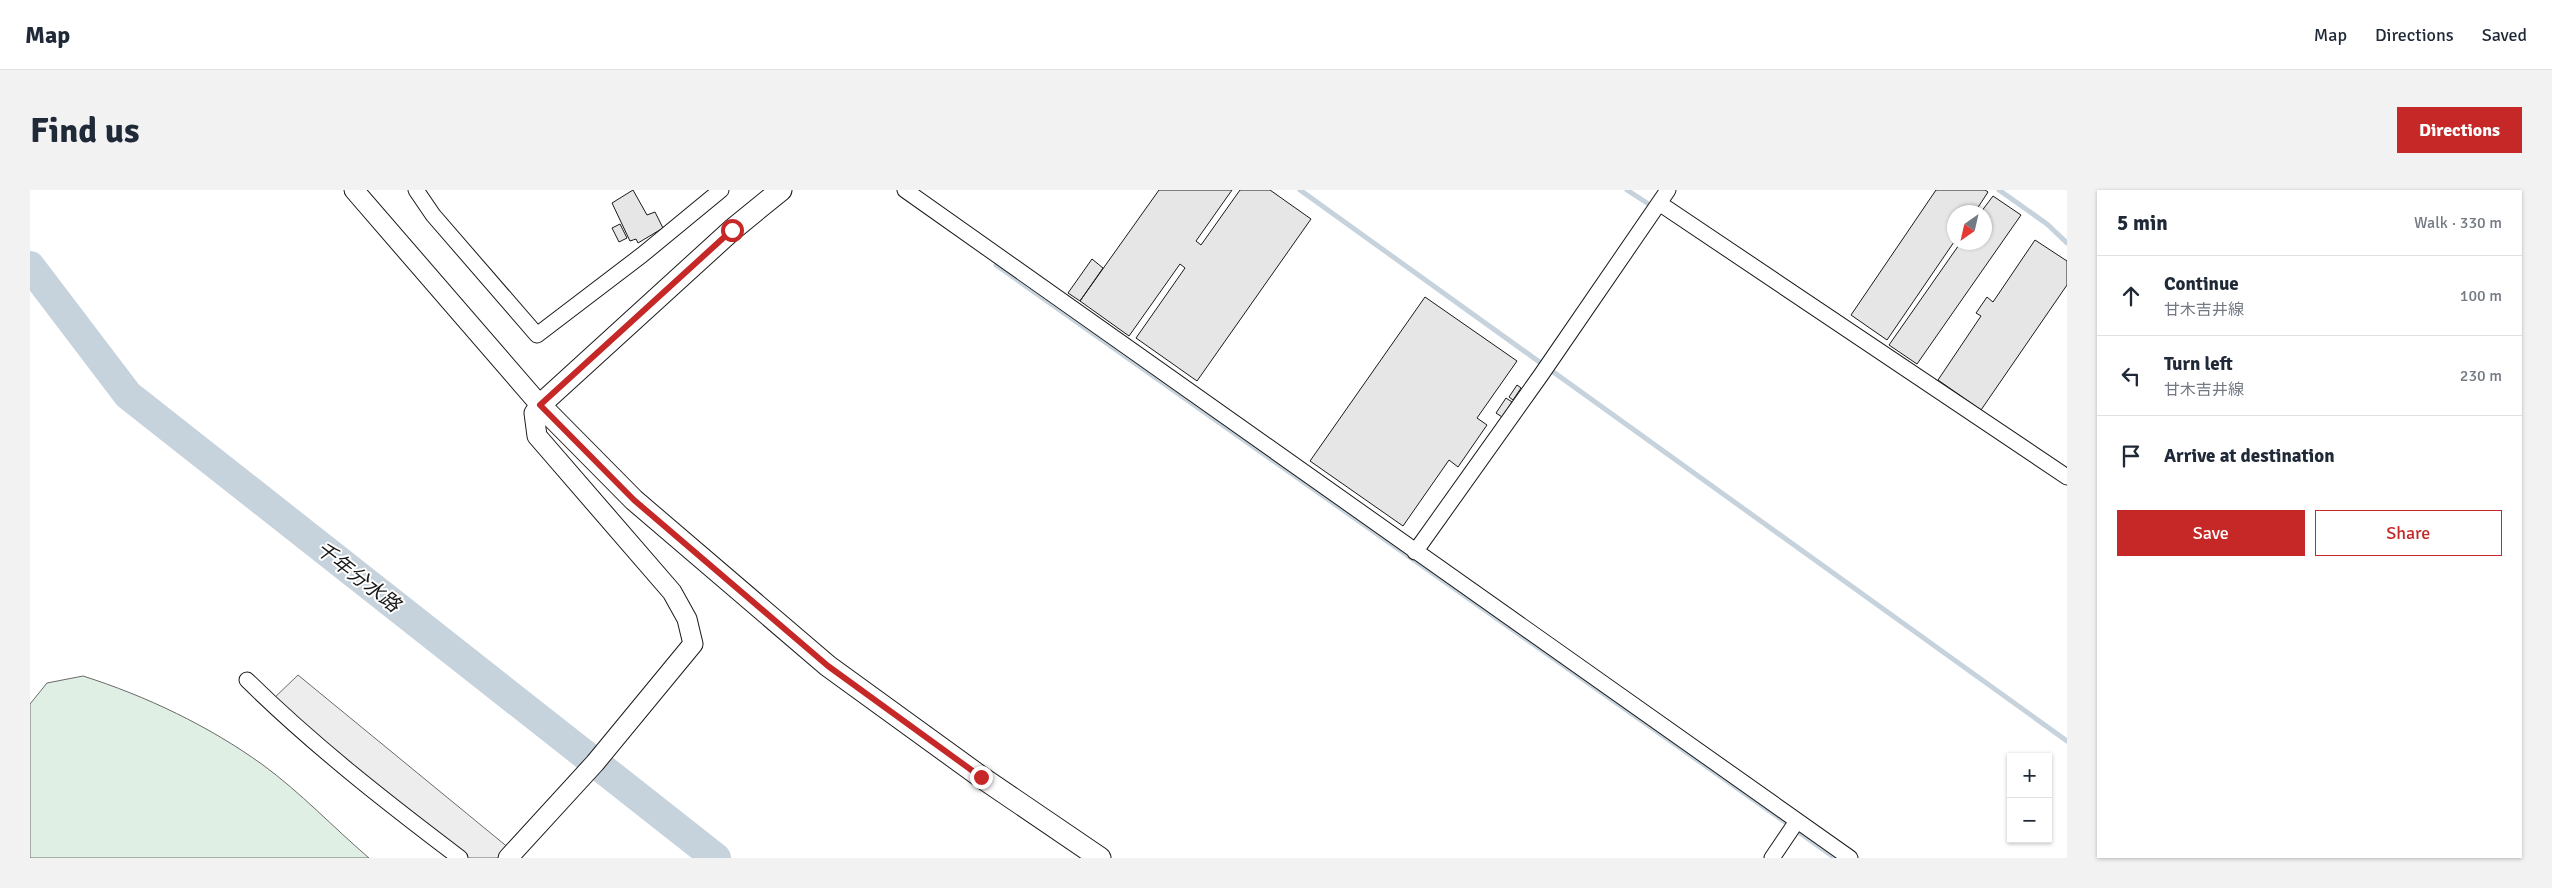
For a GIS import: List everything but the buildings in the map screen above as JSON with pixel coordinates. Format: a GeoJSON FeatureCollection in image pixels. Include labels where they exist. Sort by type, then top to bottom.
{"type":"FeatureCollection","features":[{"type":"Feature","properties":{"kind":"main road"},"geometry":{"type":"LineString","coordinates":[[781,190],[732,230],[540,405],[634,500],[828,666],[981,777],[1100,858]]}},
{"type":"Feature","properties":{"kind":"street"},"geometry":{"type":"LineString","coordinates":[[354,190],[540,405],[534,413],[537,436],[672,592],[687,619],[693,644],[596,764],[508,858]]}},
{"type":"Feature","properties":{"kind":"street"},"geometry":{"type":"LineString","coordinates":[[416,190],[433,215],[537,335],[642,255],[721,190]]}},
{"type":"Feature","properties":{"kind":"street"},"geometry":{"type":"LineString","coordinates":[[905,190],[1850,858]]}},
{"type":"Feature","properties":{"kind":"street"},"geometry":{"type":"LineString","coordinates":[[1415,552],[1541,375],[1668,190]]}},
{"type":"Feature","properties":{"kind":"street"},"geometry":{"type":"LineString","coordinates":[[1659,203],[2067,477]]}},
{"type":"Feature","properties":{"kind":"street"},"geometry":{"type":"LineString","coordinates":[[247,680],[298,730],[377,795],[460,858]]}},
{"type":"Feature","properties":{"kind":"street"},"geometry":{"type":"LineString","coordinates":[[1772,858],[1797,821]]}},
{"type":"Feature","properties":{"kind":"green space"},"geometry":{"type":"Polygon","coordinates":[[[83,676],[130,693],[176,713],[221,737],[263,765],[290,787],[369,858],[30,858],[30,704],[47,683],[83,676]]]}},
{"type":"Feature","properties":{"kind":"shaded area"},"geometry":{"type":"Polygon","coordinates":[[[298,675],[521,858],[462,858],[270,702],[298,675]]]}},
{"type":"Feature","properties":{"kind":"waterway"},"geometry":{"type":"LineString","coordinates":[[1300,190],[2067,741]]}},
{"type":"Feature","properties":{"kind":"waterway"},"geometry":{"type":"LineString","coordinates":[[1627,190],[1647,203]]}},
{"type":"Feature","properties":{"kind":"waterway"},"geometry":{"type":"LineString","coordinates":[[1999,190],[2047,224],[2067,243]]}},
{"type":"Feature","properties":{"kind":"waterway"},"geometry":{"type":"LineString","coordinates":[[996,265],[1785,822]]}},
{"type":"Feature","properties":{"kind":"waterway","name":"千年分水路"},"geometry":{"type":"LineString","coordinates":[[30,266],[128,395],[716,858]]}},
{"type":"Feature","properties":{"kind":"waterway"},"geometry":{"type":"LineString","coordinates":[[1800,833],[1835,858]]}},
{"type":"Feature","properties":{"kind":"route"},"geometry":{"type":"LineString","coordinates":[[732,230],[540,405],[634,500],[828,666],[981,777]]}}]}
